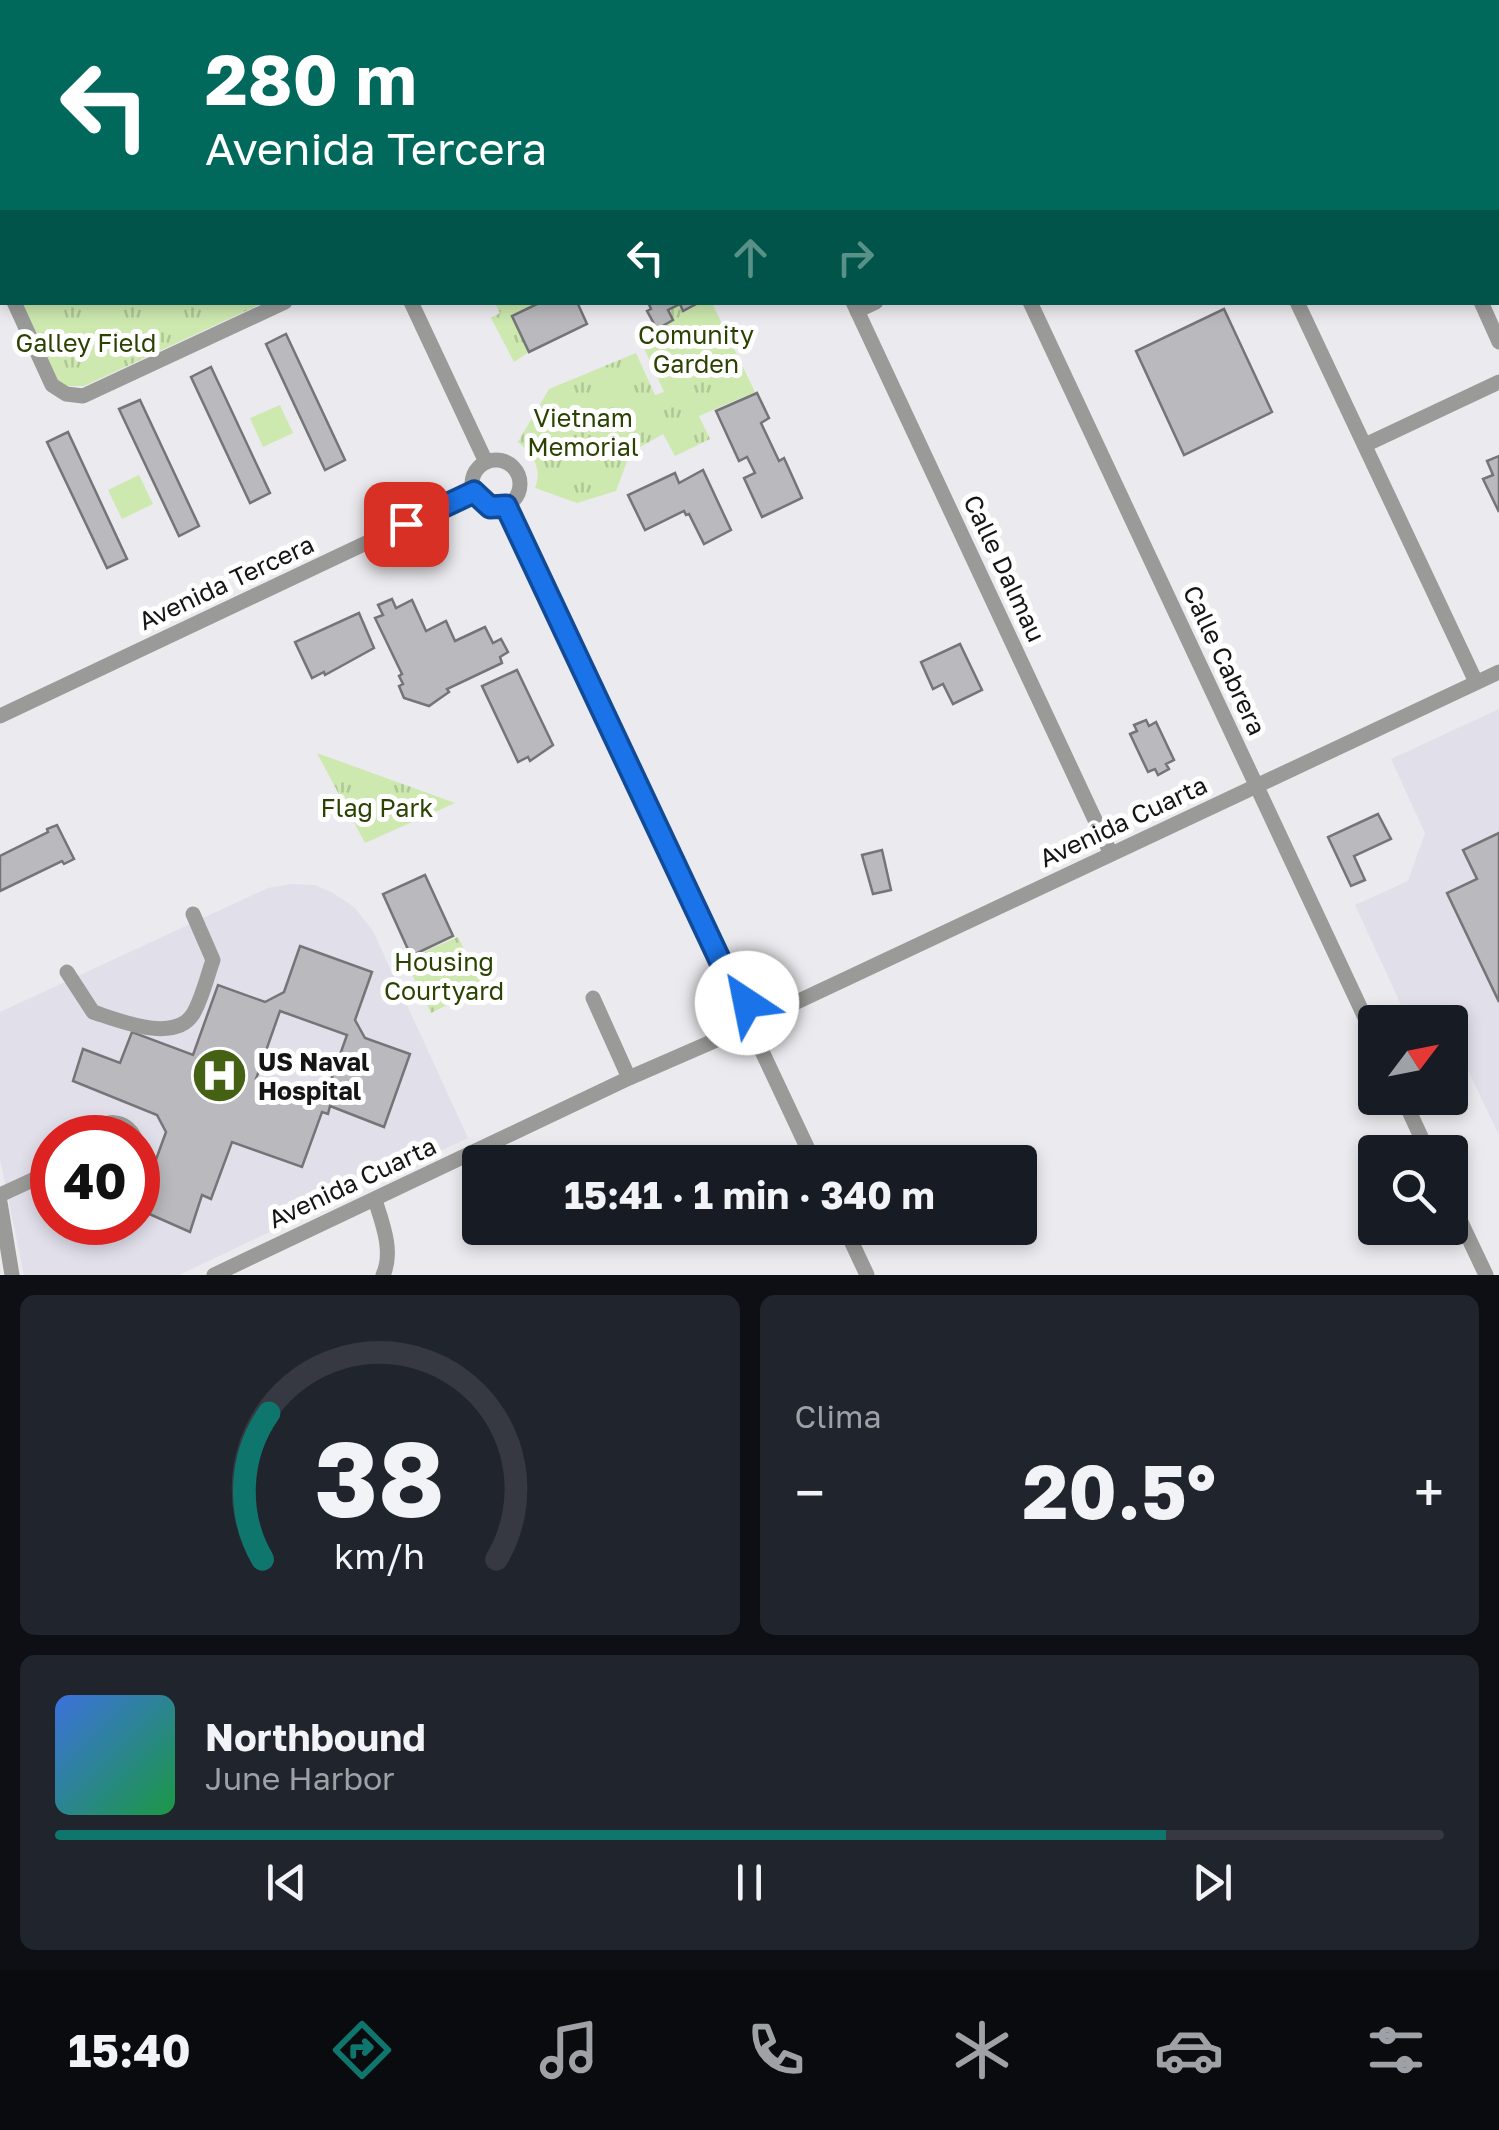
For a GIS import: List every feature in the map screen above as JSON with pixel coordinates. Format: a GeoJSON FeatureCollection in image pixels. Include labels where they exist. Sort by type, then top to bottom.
{"type":"FeatureCollection","features":[{"type":"Feature","properties":{"kind":"street"},"geometry":{"type":"LineString","coordinates":[[15,305],[52,385],[83,396],[280,305]]}},
{"type":"Feature","properties":{"kind":"street"},"geometry":{"type":"LineString","coordinates":[[412,305],[486,462]]}},
{"type":"Feature","properties":{"kind":"street","name":"Calle Cabrera"},"geometry":{"type":"LineString","coordinates":[[1031,305],[1359,1005]]}},
{"type":"Feature","properties":{"kind":"street"},"geometry":{"type":"LineString","coordinates":[[1298,305],[1476,682]]}},
{"type":"Feature","properties":{"kind":"street"},"geometry":{"type":"LineString","coordinates":[[1482,305],[1499,341]]}},
{"type":"Feature","properties":{"kind":"street","name":"Calle Dalmau"},"geometry":{"type":"LineString","coordinates":[[855,307],[1111,854]]}},
{"type":"Feature","properties":{"kind":"street"},"geometry":{"type":"LineString","coordinates":[[1364,445],[1499,382]]}},
{"type":"Feature","properties":{"kind":"street"},"geometry":{"type":"LineString","coordinates":[[486,462],[508,463],[518,474],[517,496],[506,506],[490,507],[474,492],[476,472],[486,462]]}},
{"type":"Feature","properties":{"kind":"street","name":"Avenida Tercera"},"geometry":{"type":"LineString","coordinates":[[0,716],[474,492]]}},
{"type":"Feature","properties":{"kind":"street"},"geometry":{"type":"LineString","coordinates":[[506,506],[741,1005]]}},
{"type":"Feature","properties":{"kind":"street","name":"Avenida Cuarta"},"geometry":{"type":"LineString","coordinates":[[769,1015],[1499,672]]}},
{"type":"Feature","properties":{"kind":"street"},"geometry":{"type":"LineString","coordinates":[[67,972],[93,1012],[162,1029],[180,1025],[192,1016],[213,960],[193,914]]}},
{"type":"Feature","properties":{"kind":"street"},"geometry":{"type":"LineString","coordinates":[[592,998],[629,1078]]}},
{"type":"Feature","properties":{"kind":"street"},"geometry":{"type":"LineString","coordinates":[[741,1005],[760,1006],[769,1015],[769,1035],[759,1044],[746,1046],[730,1034],[728,1020],[741,1005]]}},
{"type":"Feature","properties":{"kind":"street","name":"Avenida Cuarta"},"geometry":{"type":"LineString","coordinates":[[214,1275],[234,1271],[629,1078],[730,1034]]}},
{"type":"Feature","properties":{"kind":"street"},"geometry":{"type":"LineString","coordinates":[[759,1044],[806,1145]]}},
{"type":"Feature","properties":{"kind":"street"},"geometry":{"type":"LineString","coordinates":[[12,1275],[0,1198],[30,1182]]}},
{"type":"Feature","properties":{"kind":"street"},"geometry":{"type":"LineString","coordinates":[[375,1200],[387,1244],[383,1275]]}},
{"type":"Feature","properties":{"kind":"street"},"geometry":{"type":"LineString","coordinates":[[1468,1237],[1486,1275]]}},
{"type":"Feature","properties":{"kind":"street"},"geometry":{"type":"LineString","coordinates":[[853,1245],[867,1275]]}},
{"type":"Feature","properties":{"kind":"shaded area"},"geometry":{"type":"Polygon","coordinates":[[[1499,709],[1499,1135],[1468,1070],[1468,1005],[1401,1005],[1355,905],[1408,881],[1425,833],[1391,759],[1499,709]]]}},
{"type":"Feature","properties":{"kind":"shaded area","name":"US Naval Hospital"},"geometry":{"type":"Polygon","coordinates":[[[315,885],[354,907],[373,931],[468,1138],[179,1275],[24,1275],[0,1159],[0,1012],[268,888],[315,885]]]}},
{"type":"Feature","properties":{"kind":"green space","name":"Galley Field"},"geometry":{"type":"Polygon","coordinates":[[[23,305],[259,305],[84,386],[65,386],[58,380],[23,305]]]}},
{"type":"Feature","properties":{"kind":"green space"},"geometry":{"type":"Polygon","coordinates":[[[496,305],[541,305],[529,352],[514,362],[491,318],[500,313],[496,305]]]}},
{"type":"Feature","properties":{"kind":"green space"},"geometry":{"type":"Polygon","coordinates":[[[681,305],[684,310],[695,305],[713,305],[755,392],[699,416],[710,439],[675,456],[663,434],[630,453],[616,491],[577,503],[535,488],[535,462],[518,442],[549,389],[636,353],[655,395],[664,392],[644,348],[663,340],[657,329],[673,321],[668,310],[681,305]]]}},
{"type":"Feature","properties":{"kind":"green space"},"geometry":{"type":"Polygon","coordinates":[[[280,405],[293,433],[263,447],[250,418],[280,405]]]}},
{"type":"Feature","properties":{"kind":"green space"},"geometry":{"type":"Polygon","coordinates":[[[139,475],[153,504],[122,519],[108,490],[139,475]]]}},
{"type":"Feature","properties":{"kind":"green space","name":"Flag Park"},"geometry":{"type":"Polygon","coordinates":[[[317,753],[455,803],[365,843],[317,753]]]}},
{"type":"Feature","properties":{"kind":"green space","name":"Housing Courtyard"},"geometry":{"type":"Polygon","coordinates":[[[458,937],[483,987],[431,1013],[405,960],[458,937]]]}},
{"type":"Feature","properties":{"kind":"building"},"geometry":{"type":"Polygon","coordinates":[[[535,305],[578,305],[587,324],[529,352],[512,316],[535,305]]]}},
{"type":"Feature","properties":{"kind":"building"},"geometry":{"type":"Polygon","coordinates":[[[649,305],[678,305],[668,310],[673,320],[657,329],[647,311],[651,309],[649,305]]]}},
{"type":"Feature","properties":{"kind":"building"},"geometry":{"type":"Polygon","coordinates":[[[1224,309],[1272,412],[1184,455],[1136,351],[1224,309]]]}},
{"type":"Feature","properties":{"kind":"building"},"geometry":{"type":"Polygon","coordinates":[[[286,334],[345,460],[325,470],[266,344],[286,334]]]}},
{"type":"Feature","properties":{"kind":"building"},"geometry":{"type":"Polygon","coordinates":[[[211,367],[270,493],[250,503],[191,377],[211,367]]]}},
{"type":"Feature","properties":{"kind":"building"},"geometry":{"type":"Polygon","coordinates":[[[757,393],[769,418],[761,423],[779,461],[784,458],[802,498],[762,517],[744,478],[755,473],[747,457],[739,461],[716,411],[757,393]]]}},
{"type":"Feature","properties":{"kind":"building"},"geometry":{"type":"Polygon","coordinates":[[[140,400],[199,526],[179,536],[119,409],[140,400]]]}},
{"type":"Feature","properties":{"kind":"building"},"geometry":{"type":"Polygon","coordinates":[[[68,432],[127,559],[107,568],[47,442],[68,432]]]}},
{"type":"Feature","properties":{"kind":"building"},"geometry":{"type":"Polygon","coordinates":[[[1499,456],[1499,512],[1483,479],[1493,475],[1487,461],[1499,456]]]}},
{"type":"Feature","properties":{"kind":"building"},"geometry":{"type":"Polygon","coordinates":[[[703,470],[731,530],[704,544],[684,511],[645,530],[628,495],[675,473],[679,483],[703,470]]]}},
{"type":"Feature","properties":{"kind":"building"},"geometry":{"type":"Polygon","coordinates":[[[392,599],[396,608],[412,600],[426,631],[446,621],[455,641],[485,627],[493,643],[501,639],[508,652],[500,657],[502,663],[447,689],[449,692],[429,706],[404,698],[399,686],[403,684],[399,676],[402,674],[375,618],[383,615],[378,605],[392,599]]]}},
{"type":"Feature","properties":{"kind":"building"},"geometry":{"type":"Polygon","coordinates":[[[359,613],[374,648],[312,678],[295,642],[359,613]]]}},
{"type":"Feature","properties":{"kind":"building"},"geometry":{"type":"Polygon","coordinates":[[[960,644],[982,690],[953,704],[943,684],[933,689],[921,662],[960,644]]]}},
{"type":"Feature","properties":{"kind":"building"},"geometry":{"type":"Polygon","coordinates":[[[517,670],[553,745],[530,761],[528,757],[518,762],[482,686],[517,670]]]}},
{"type":"Feature","properties":{"kind":"building"},"geometry":{"type":"Polygon","coordinates":[[[1146,720],[1149,726],[1156,722],[1174,760],[1166,764],[1169,769],[1158,775],[1155,769],[1148,772],[1130,734],[1137,731],[1134,725],[1146,720]]]}},
{"type":"Feature","properties":{"kind":"building"},"geometry":{"type":"Polygon","coordinates":[[[1378,814],[1391,839],[1354,856],[1365,880],[1351,886],[1328,837],[1378,814]]]}},
{"type":"Feature","properties":{"kind":"building"},"geometry":{"type":"Polygon","coordinates":[[[57,825],[74,859],[0,891],[0,856],[57,825]]]}},
{"type":"Feature","properties":{"kind":"building"},"geometry":{"type":"Polygon","coordinates":[[[1499,833],[1499,1002],[1447,893],[1477,879],[1463,850],[1499,833]]]}},
{"type":"Feature","properties":{"kind":"building"},"geometry":{"type":"Polygon","coordinates":[[[882,850],[891,890],[873,894],[862,855],[882,850]]]}},
{"type":"Feature","properties":{"kind":"building"},"geometry":{"type":"Polygon","coordinates":[[[425,875],[453,936],[411,956],[383,894],[425,875]]]}},
{"type":"Feature","properties":{"kind":"building"},"geometry":{"type":"Polygon","coordinates":[[[300,946],[372,972],[355,1020],[365,1038],[410,1054],[384,1127],[330,1106],[328,1114],[322,1112],[302,1167],[232,1142],[211,1199],[202,1195],[190,1232],[160,1219],[160,1148],[166,1132],[160,1115],[73,1081],[83,1049],[120,1063],[132,1032],[193,1055],[218,985],[265,1002],[284,992],[300,946]],[[280,1011],[256,1079],[323,1103],[347,1035],[280,1011]]]}},
{"type":"Feature","properties":{"kind":"place","name":"US Naval Hospital"},"geometry":{"type":"Point","coordinates":[219,1075]}},
{"type":"Feature","properties":{"kind":"route"},"geometry":{"type":"LineString","coordinates":[[406,524],[474,492],[490,507],[506,506],[741,1005],[747,1003]]}},
{"type":"Feature","properties":{"kind":"park label","name":"Comunity Garden"},"geometry":{"type":"Point","coordinates":[696,348]}},
{"type":"Feature","properties":{"kind":"park label","name":"Vietnam Memorial"},"geometry":{"type":"Point","coordinates":[583,432]}}]}
